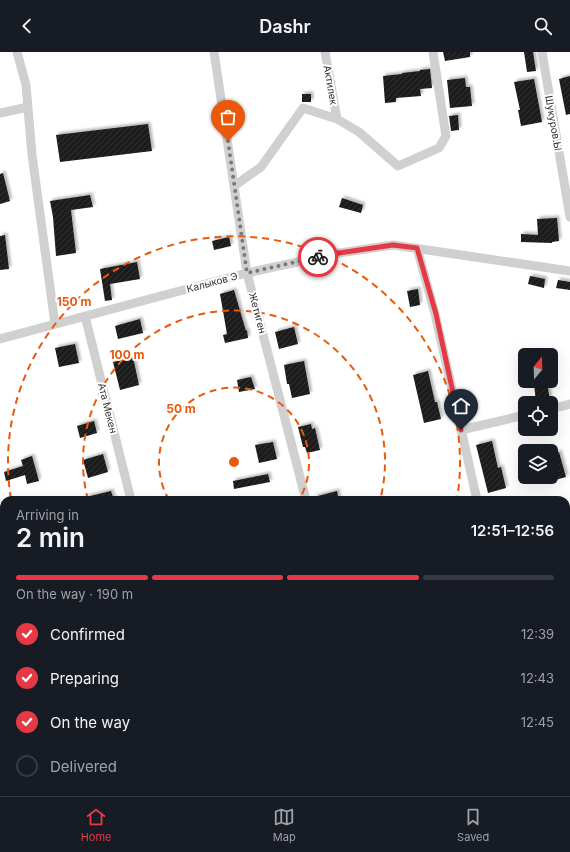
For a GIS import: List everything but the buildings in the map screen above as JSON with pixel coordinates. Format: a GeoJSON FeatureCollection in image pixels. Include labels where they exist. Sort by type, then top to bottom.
{"type":"FeatureCollection","features":[{"type":"Feature","properties":{"kind":"street"},"geometry":{"type":"LineString","coordinates":[[17,52],[26,85],[32,155],[56,324]]}},
{"type":"Feature","properties":{"kind":"street","name":"Жетиген"},"geometry":{"type":"LineString","coordinates":[[214,52],[247,273],[305,496]]}},
{"type":"Feature","properties":{"kind":"street","name":"Актилек"},"geometry":{"type":"LineString","coordinates":[[325,52],[337,119]]}},
{"type":"Feature","properties":{"kind":"street"},"geometry":{"type":"LineString","coordinates":[[234,186],[261,167],[303,108],[337,119],[359,132],[398,166],[439,148],[446,136],[433,52]]}},
{"type":"Feature","properties":{"kind":"street","name":"Шукуров.Ы"},"geometry":{"type":"LineString","coordinates":[[542,52],[570,217]]}},
{"type":"Feature","properties":{"kind":"street"},"geometry":{"type":"LineString","coordinates":[[0,113],[28,107]]}},
{"type":"Feature","properties":{"kind":"street","name":"Калыков Э"},"geometry":{"type":"LineString","coordinates":[[0,339],[247,273],[339,253],[393,245],[570,271]]}},
{"type":"Feature","properties":{"kind":"street"},"geometry":{"type":"LineString","coordinates":[[417,248],[436,314],[476,496]]}},
{"type":"Feature","properties":{"kind":"street","name":"Ата Мекен"},"geometry":{"type":"LineString","coordinates":[[85,316],[130,496]]}},
{"type":"Feature","properties":{"kind":"street"},"geometry":{"type":"LineString","coordinates":[[558,407],[570,404]]}},
{"type":"Feature","properties":{"kind":"street"},"geometry":{"type":"LineString","coordinates":[[461,430],[518,417]]}},
{"type":"Feature","properties":{"kind":"way so far"},"geometry":{"type":"LineString","coordinates":[[228,141],[247,273],[318,257]]}},
{"type":"Feature","properties":{"kind":"route"},"geometry":{"type":"LineString","coordinates":[[318,257],[393,245],[417,248],[436,314],[461,430]]}}]}
